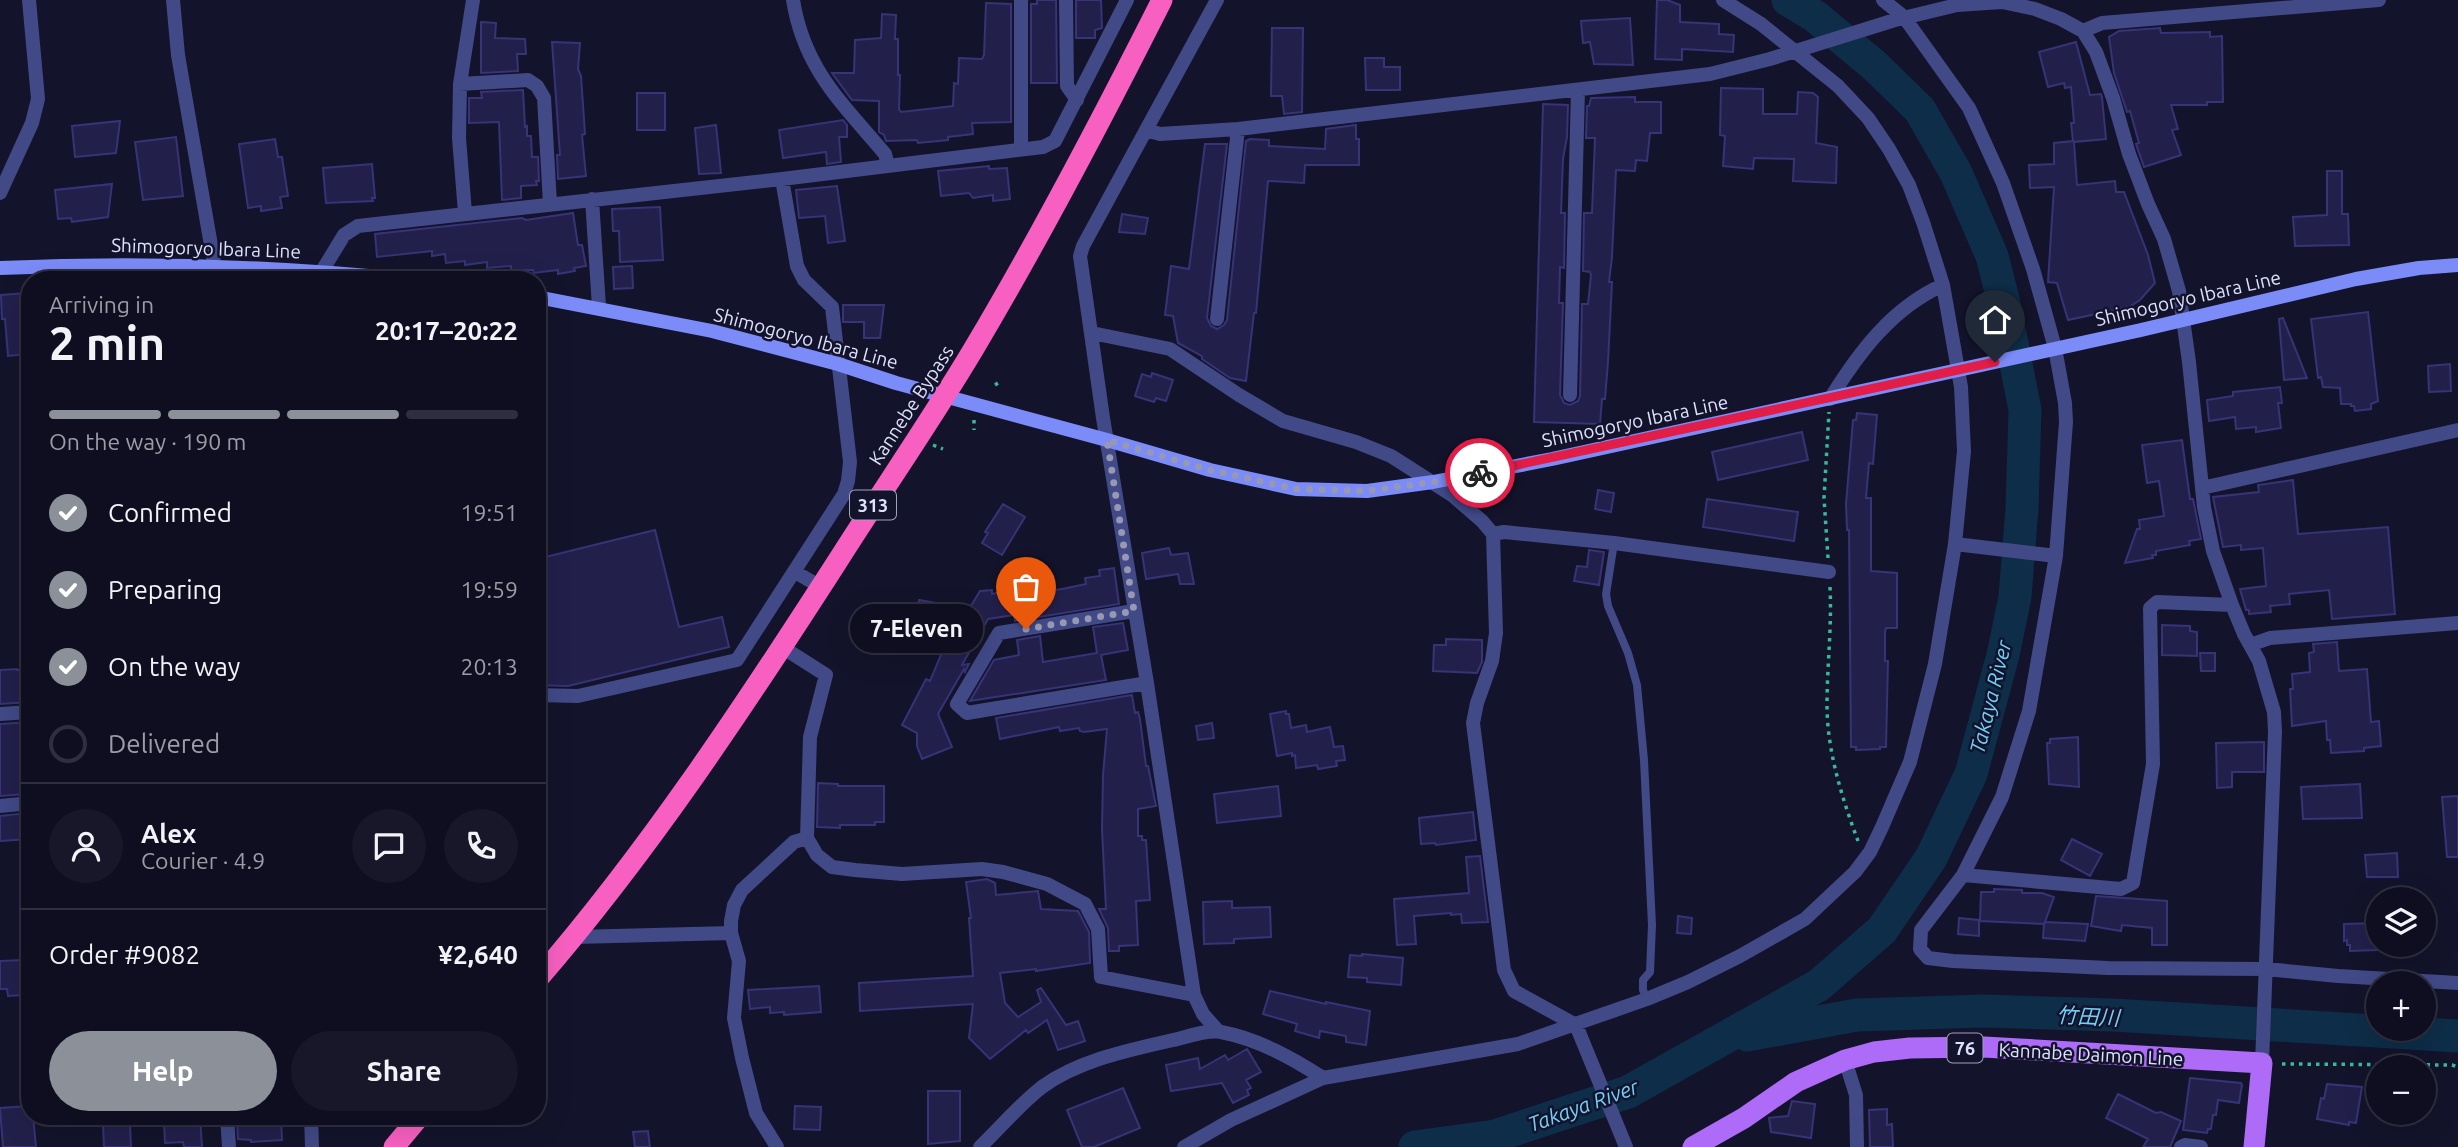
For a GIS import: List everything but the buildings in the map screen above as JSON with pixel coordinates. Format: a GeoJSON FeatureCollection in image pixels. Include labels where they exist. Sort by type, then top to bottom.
{"type":"FeatureCollection","features":[{"type":"Feature","properties":{"kind":"highway","name":"Kannebe Bypass"},"geometry":{"type":"LineString","coordinates":[[546,970],[575,936],[701,766],[782,647],[945,396],[1082,160],[1162,0]]}},
{"type":"Feature","properties":{"kind":"highway"},"geometry":{"type":"LineString","coordinates":[[394,1147],[412,1125]]}},
{"type":"Feature","properties":{"kind":"main road","name":"Shimogoryo Ibara Line"},"geometry":{"type":"LineString","coordinates":[[0,268],[79,264],[185,271]]}},
{"type":"Feature","properties":{"kind":"main road","name":"Shimogoryo Ibara Line"},"geometry":{"type":"LineString","coordinates":[[546,298],[712,331],[1210,470],[1296,489],[1367,491],[1433,482],[1830,399],[2356,279],[2418,268],[2458,265]]}},
{"type":"Feature","properties":{"kind":"main road","name":"Kannabe Daimon Line"},"geometry":{"type":"LineString","coordinates":[[1693,1147],[1744,1118],[1796,1082],[1845,1060],[1874,1052],[1910,1048],[1984,1047],[2262,1059]]}},
{"type":"Feature","properties":{"kind":"main road"},"geometry":{"type":"LineString","coordinates":[[2254,1147],[2262,1059]]}},
{"type":"Feature","properties":{"kind":"street"},"geometry":{"type":"LineString","coordinates":[[0,194],[32,123],[38,99],[29,0]]}},
{"type":"Feature","properties":{"kind":"street"},"geometry":{"type":"LineString","coordinates":[[173,0],[178,55],[215,271]]}},
{"type":"Feature","properties":{"kind":"street"},"geometry":{"type":"LineString","coordinates":[[465,213],[459,138],[460,84],[472,0]]}},
{"type":"Feature","properties":{"kind":"street"},"geometry":{"type":"LineString","coordinates":[[793,0],[806,49],[822,80],[885,154],[888,165]]}},
{"type":"Feature","properties":{"kind":"street"},"geometry":{"type":"LineString","coordinates":[[1021,0],[1021,148]]}},
{"type":"Feature","properties":{"kind":"street"},"geometry":{"type":"LineString","coordinates":[[1066,0],[1067,86],[1077,100]]}},
{"type":"Feature","properties":{"kind":"street"},"geometry":{"type":"LineString","coordinates":[[322,271],[344,235],[358,226],[1043,147],[1055,141],[1127,0]]}},
{"type":"Feature","properties":{"kind":"street"},"geometry":{"type":"LineString","coordinates":[[1217,0],[1080,256],[1194,995],[1203,1014],[1218,1031]]}},
{"type":"Feature","properties":{"kind":"street"},"geometry":{"type":"LineString","coordinates":[[1184,1147],[1231,1120],[1324,1078],[1518,1044],[1577,1027],[1647,999],[1741,956],[1805,919],[1855,872],[1870,852],[1910,762],[1962,545],[1964,369],[1943,285],[1923,222],[1909,185],[1889,149],[1868,118],[1799,50],[1723,0]]}},
{"type":"Feature","properties":{"kind":"street"},"geometry":{"type":"LineString","coordinates":[[1883,0],[1969,108],[2003,183],[2033,269],[2065,403],[2066,422],[2052,556],[2029,711],[2002,797],[1963,875],[1921,930],[1920,948],[1928,958],[2458,983]]}},
{"type":"Feature","properties":{"kind":"street"},"geometry":{"type":"LineString","coordinates":[[2083,31],[2102,23],[2379,0]]}},
{"type":"Feature","properties":{"kind":"street"},"geometry":{"type":"LineString","coordinates":[[1146,130],[1160,134],[1238,128],[1710,74],[1799,50],[1900,18],[1957,5],[2002,2],[2035,9],[2062,19],[2083,31],[2096,52],[2113,98],[2129,154],[2164,239],[2179,291],[2202,488],[2213,551],[2232,606],[2259,661],[2274,712],[2262,1059]]}},
{"type":"Feature","properties":{"kind":"street"},"geometry":{"type":"LineString","coordinates":[[460,84],[528,80],[537,86],[544,98],[550,204]]}},
{"type":"Feature","properties":{"kind":"street"},"geometry":{"type":"LineString","coordinates":[[1570,395],[1578,90]]}},
{"type":"Feature","properties":{"kind":"street"},"geometry":{"type":"LineString","coordinates":[[1217,319],[1238,128]]}},
{"type":"Feature","properties":{"kind":"street"},"geometry":{"type":"LineString","coordinates":[[546,695],[578,696],[737,660],[844,494],[850,462],[832,307],[804,280],[797,267],[782,179]]}},
{"type":"Feature","properties":{"kind":"street"},"geometry":{"type":"LineString","coordinates":[[592,199],[598,307]]}},
{"type":"Feature","properties":{"kind":"street"},"geometry":{"type":"LineString","coordinates":[[1830,399],[1867,344],[1896,314],[1922,294],[1943,285]]}},
{"type":"Feature","properties":{"kind":"street"},"geometry":{"type":"LineString","coordinates":[[1092,333],[1170,349],[1283,421],[1356,442],[1391,456],[1452,495],[1493,534],[1496,633],[1492,661],[1473,723],[1504,970],[1514,991],[1577,1027],[1626,1147]]}},
{"type":"Feature","properties":{"kind":"street"},"geometry":{"type":"LineString","coordinates":[[2202,488],[2458,430]]}},
{"type":"Feature","properties":{"kind":"street"},"geometry":{"type":"LineString","coordinates":[[1493,534],[1504,532],[1614,543],[1829,572]]}},
{"type":"Feature","properties":{"kind":"street"},"geometry":{"type":"LineString","coordinates":[[1962,545],[2052,556]]}},
{"type":"Feature","properties":{"kind":"street"},"geometry":{"type":"LineString","coordinates":[[795,572],[821,587]]}},
{"type":"Feature","properties":{"kind":"street"},"geometry":{"type":"LineString","coordinates":[[1963,875],[2121,889],[2133,883],[2153,764],[2150,608],[2157,602],[2232,606]]}},
{"type":"Feature","properties":{"kind":"street"},"geometry":{"type":"LineString","coordinates":[[1134,611],[999,633],[957,704],[967,713],[1147,683]]}},
{"type":"Feature","properties":{"kind":"street"},"geometry":{"type":"LineString","coordinates":[[2250,645],[2270,638],[2458,623]]}},
{"type":"Feature","properties":{"kind":"street"},"geometry":{"type":"LineString","coordinates":[[782,647],[826,675],[810,737],[807,838],[817,855],[832,867],[902,874],[982,869],[1047,884],[1085,904],[1098,929],[1101,977],[1194,995]]}},
{"type":"Feature","properties":{"kind":"street"},"geometry":{"type":"LineString","coordinates":[[0,714],[21,713]]}},
{"type":"Feature","properties":{"kind":"street"},"geometry":{"type":"LineString","coordinates":[[0,806],[21,804]]}},
{"type":"Feature","properties":{"kind":"street"},"geometry":{"type":"LineString","coordinates":[[777,1147],[756,1113],[742,1058],[734,1018],[739,961],[731,933],[731,921],[734,905],[742,890],[794,842],[807,838]]}},
{"type":"Feature","properties":{"kind":"street"},"geometry":{"type":"LineString","coordinates":[[575,936],[731,933]]}},
{"type":"Feature","properties":{"kind":"street"},"geometry":{"type":"LineString","coordinates":[[980,1147],[1041,1088],[1059,1077],[1094,1062],[1148,1046],[1218,1031],[1259,1044],[1295,1060],[1324,1078]]}},
{"type":"Feature","properties":{"kind":"street"},"geometry":{"type":"LineString","coordinates":[[1845,1060],[1856,1095],[1857,1147]]}},
{"type":"Feature","properties":{"kind":"street"},"geometry":{"type":"LineString","coordinates":[[228,1125],[229,1147]]}},
{"type":"Feature","properties":{"kind":"street"},"geometry":{"type":"LineString","coordinates":[[311,1125],[312,1147]]}},
{"type":"Feature","properties":{"kind":"street"},"geometry":{"type":"LineString","coordinates":[[2181,1147],[2201,1147]]}},
{"type":"Feature","properties":{"kind":"lane"},"geometry":{"type":"LineString","coordinates":[[1614,543],[1606,594],[1637,685],[1644,760],[1652,925],[1650,972],[1643,980],[1647,999]]}},
{"type":"Feature","properties":{"kind":"path"},"geometry":{"type":"LineString","coordinates":[[995,385],[1001,381]]}},
{"type":"Feature","properties":{"kind":"path"},"geometry":{"type":"LineString","coordinates":[[1830,399],[1824,498],[1832,616],[1827,707],[1833,763],[1859,843],[1870,852]]}},
{"type":"Feature","properties":{"kind":"path"},"geometry":{"type":"LineString","coordinates":[[974,421],[974,430]]}},
{"type":"Feature","properties":{"kind":"path"},"geometry":{"type":"LineString","coordinates":[[2262,1059],[2458,1066]]}},
{"type":"Feature","properties":{"kind":"waterway","name":"Takaya River"},"geometry":{"type":"LineString","coordinates":[[1415,1147],[1495,1136],[1628,1092],[1819,985],[1882,930],[1931,858],[1971,774],[2003,655],[2015,597],[2022,508],[2025,410],[2004,303],[1992,256],[1956,173],[1920,110],[1875,66],[1816,17],[1788,0]]}},
{"type":"Feature","properties":{"kind":"waterway","name":"竹田川"},"geometry":{"type":"LineString","coordinates":[[1747,1035],[1857,1015],[1983,1011],[2113,1015],[2458,1036]]}},
{"type":"Feature","properties":{"kind":"way so far"},"geometry":{"type":"LineString","coordinates":[[1026,629],[1134,611],[1107,440],[1210,470],[1296,489],[1367,491],[1480,473]]}},
{"type":"Feature","properties":{"kind":"place","name":"7-Eleven"},"geometry":{"type":"Point","coordinates":[1026,629]}},
{"type":"Feature","properties":{"kind":"route"},"geometry":{"type":"LineString","coordinates":[[1480,473],[1995,362]]}}]}
